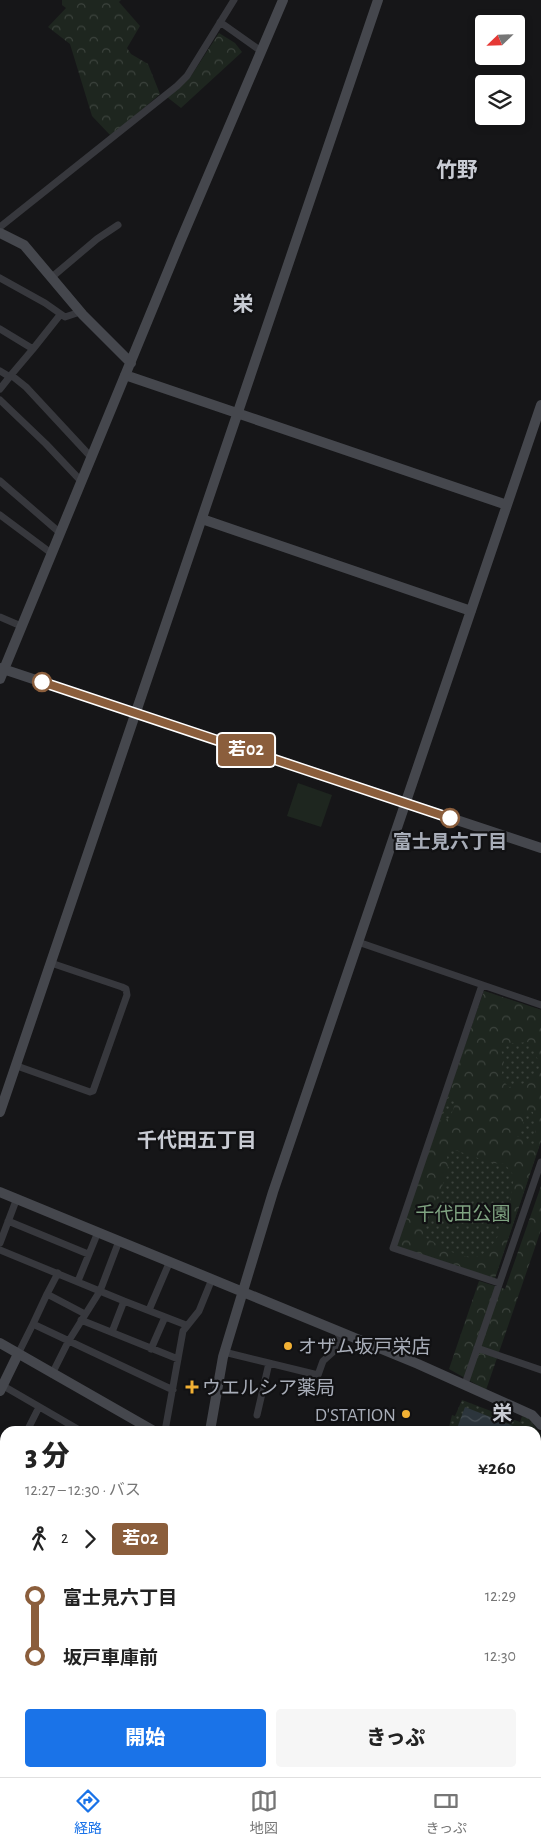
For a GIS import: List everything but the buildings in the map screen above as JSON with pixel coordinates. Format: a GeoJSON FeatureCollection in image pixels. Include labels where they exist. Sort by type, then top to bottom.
{"type":"FeatureCollection","features":[{"type":"Feature","properties":{"kind":"street"},"geometry":{"type":"LineString","coordinates":[[0,227],[177,86],[186,76],[234,0]]}},
{"type":"Feature","properties":{"kind":"street"},"geometry":{"type":"LineString","coordinates":[[283,0],[1,672],[135,713],[541,848]]}},
{"type":"Feature","properties":{"kind":"street"},"geometry":{"type":"LineString","coordinates":[[0,1112],[378,0]]}},
{"type":"Feature","properties":{"kind":"street"},"geometry":{"type":"LineString","coordinates":[[220,22],[261,51]]}},
{"type":"Feature","properties":{"kind":"street"},"geometry":{"type":"LineString","coordinates":[[52,277],[97,239],[118,225]]}},
{"type":"Feature","properties":{"kind":"street"},"geometry":{"type":"LineString","coordinates":[[0,232],[24,245],[80,312],[130,363]]}},
{"type":"Feature","properties":{"kind":"street"},"geometry":{"type":"LineString","coordinates":[[0,278],[45,303],[60,315],[65,317],[80,312]]}},
{"type":"Feature","properties":{"kind":"street"},"geometry":{"type":"LineString","coordinates":[[0,388],[60,315]]}},
{"type":"Feature","properties":{"kind":"street"},"geometry":{"type":"LineString","coordinates":[[0,329],[33,349]]}},
{"type":"Feature","properties":{"kind":"street"},"geometry":{"type":"LineString","coordinates":[[0,371],[11,376],[26,387],[91,457]]}},
{"type":"Feature","properties":{"kind":"street"},"geometry":{"type":"LineString","coordinates":[[125,374],[507,505]]}},
{"type":"Feature","properties":{"kind":"street"},"geometry":{"type":"LineString","coordinates":[[0,400],[81,481]]}},
{"type":"Feature","properties":{"kind":"street"},"geometry":{"type":"LineString","coordinates":[[211,1426],[224,1352],[241,1291],[541,405]]}},
{"type":"Feature","properties":{"kind":"street"},"geometry":{"type":"LineString","coordinates":[[0,480],[59,532]]}},
{"type":"Feature","properties":{"kind":"street"},"geometry":{"type":"LineString","coordinates":[[0,515],[51,553]]}},
{"type":"Feature","properties":{"kind":"street"},"geometry":{"type":"LineString","coordinates":[[202,519],[471,611]]}},
{"type":"Feature","properties":{"kind":"street"},"geometry":{"type":"LineString","coordinates":[[0,617],[21,626]]}},
{"type":"Feature","properties":{"kind":"street"},"geometry":{"type":"LineString","coordinates":[[358,942],[541,1005]]}},
{"type":"Feature","properties":{"kind":"street"},"geometry":{"type":"LineString","coordinates":[[17,1066],[90,1092],[93,1091],[126,998],[127,992],[122,987],[51,963]]}},
{"type":"Feature","properties":{"kind":"street"},"geometry":{"type":"LineString","coordinates":[[482,985],[393,1248],[499,1283]]}},
{"type":"Feature","properties":{"kind":"street"},"geometry":{"type":"LineString","coordinates":[[465,1384],[541,1162]]}},
{"type":"Feature","properties":{"kind":"street"},"geometry":{"type":"LineString","coordinates":[[0,1192],[465,1384],[532,1415],[541,1425]]}},
{"type":"Feature","properties":{"kind":"street"},"geometry":{"type":"LineString","coordinates":[[0,1243],[17,1198]]}},
{"type":"Feature","properties":{"kind":"street"},"geometry":{"type":"LineString","coordinates":[[8,1221],[88,1254]]}},
{"type":"Feature","properties":{"kind":"street"},"geometry":{"type":"LineString","coordinates":[[78,1281],[98,1232]]}},
{"type":"Feature","properties":{"kind":"street"},"geometry":{"type":"LineString","coordinates":[[52,1374],[68,1342],[100,1290],[119,1241]]}},
{"type":"Feature","properties":{"kind":"street"},"geometry":{"type":"LineString","coordinates":[[0,1250],[186,1325]]}},
{"type":"Feature","properties":{"kind":"street"},"geometry":{"type":"LineString","coordinates":[[149,1310],[170,1261]]}},
{"type":"Feature","properties":{"kind":"street"},"geometry":{"type":"LineString","coordinates":[[58,1273],[1,1386],[39,1407],[68,1426]]}},
{"type":"Feature","properties":{"kind":"street"},"geometry":{"type":"LineString","coordinates":[[166,1426],[186,1325],[199,1311],[212,1279]]}},
{"type":"Feature","properties":{"kind":"street"},"geometry":{"type":"LineString","coordinates":[[47,1294],[83,1317],[112,1332],[178,1359]]}},
{"type":"Feature","properties":{"kind":"street"},"geometry":{"type":"LineString","coordinates":[[112,1332],[124,1301]]}},
{"type":"Feature","properties":{"kind":"street"},"geometry":{"type":"LineString","coordinates":[[151,1349],[165,1316]]}},
{"type":"Feature","properties":{"kind":"street"},"geometry":{"type":"LineString","coordinates":[[33,1324],[173,1390]]}},
{"type":"Feature","properties":{"kind":"street"},"geometry":{"type":"LineString","coordinates":[[224,1352],[318,1375],[323,1361],[333,1352],[340,1332]]}},
{"type":"Feature","properties":{"kind":"street"},"geometry":{"type":"LineString","coordinates":[[0,1343],[145,1426]]}},
{"type":"Feature","properties":{"kind":"street"},"geometry":{"type":"LineString","coordinates":[[477,1348],[541,1370]]}},
{"type":"Feature","properties":{"kind":"street"},"geometry":{"type":"LineString","coordinates":[[257,1415],[269,1363]]}},
{"type":"Feature","properties":{"kind":"street"},"geometry":{"type":"LineString","coordinates":[[30,1426],[39,1407]]}},
{"type":"Feature","properties":{"kind":"green space"},"geometry":{"type":"Polygon","coordinates":[[[62,0],[121,0],[119,2],[140,26],[127,48],[131,54],[148,64],[160,94],[115,133],[110,135],[92,116],[70,44],[48,27],[66,8],[62,5],[62,0]]]}},
{"type":"Feature","properties":{"kind":"green space"},"geometry":{"type":"Polygon","coordinates":[[[219,33],[235,43],[242,52],[181,108],[167,97],[191,76],[219,33]]]}},
{"type":"Feature","properties":{"kind":"green space"},"geometry":{"type":"Polygon","coordinates":[[[298,783],[332,795],[321,827],[287,816],[298,783]]]}},
{"type":"Feature","properties":{"kind":"green space","name":"千代田公園"},"geometry":{"type":"Polygon","coordinates":[[[484,991],[541,1010],[541,1141],[495,1278],[396,1247],[484,991]]]}},
{"type":"Feature","properties":{"kind":"green space","name":"千代田公園"},"geometry":{"type":"Polygon","coordinates":[[[484,991],[541,1010],[541,1066],[529,1042],[506,1044],[501,1050],[504,1060],[501,1079],[509,1087],[530,1082],[541,1068],[541,1141],[495,1278],[396,1247],[439,1121],[450,1118],[455,1104],[449,1093],[484,991]],[[529,1111],[517,1136],[534,1146],[536,1137],[533,1112],[529,1111]],[[452,1149],[447,1154],[448,1173],[426,1221],[425,1237],[456,1254],[467,1257],[479,1256],[488,1250],[502,1227],[507,1213],[514,1176],[505,1164],[492,1163],[452,1149]]]}},
{"type":"Feature","properties":{"kind":"green space"},"geometry":{"type":"Polygon","coordinates":[[[541,1186],[541,1230],[486,1390],[449,1369],[479,1281],[505,1289],[541,1186]]]}},
{"type":"Feature","properties":{"kind":"green space"},"geometry":{"type":"Polygon","coordinates":[[[462,1400],[520,1422],[522,1416],[529,1419],[534,1426],[449,1426],[452,1415],[455,1416],[462,1400]]]}},
{"type":"Feature","properties":{"kind":"water"},"geometry":{"type":"Polygon","coordinates":[[[465,1407],[513,1426],[458,1426],[465,1407]]]}},
{"type":"Feature","properties":{"kind":"bus line","name":"若02"},"geometry":{"type":"LineString","coordinates":[[42,682],[450,818]]}},
{"type":"Feature","properties":{"kind":"place","name":"富士見六丁目"},"geometry":{"type":"Point","coordinates":[450,818]}},
{"type":"Feature","properties":{"kind":"place","name":"オザム坂戸栄店"},"geometry":{"type":"Point","coordinates":[288,1346]}},
{"type":"Feature","properties":{"kind":"place","name":"ウエルシア薬局"},"geometry":{"type":"Point","coordinates":[192,1387]}},
{"type":"Feature","properties":{"kind":"place","name":"D'STATION"},"geometry":{"type":"Point","coordinates":[406,1414]}},
{"type":"Feature","properties":{"kind":"district","name":"竹野"},"geometry":{"type":"Point","coordinates":[457,170]}},
{"type":"Feature","properties":{"kind":"district","name":"栄"},"geometry":{"type":"Point","coordinates":[243,304]}},
{"type":"Feature","properties":{"kind":"district","name":"千代田五丁目"},"geometry":{"type":"Point","coordinates":[197,1140]}},
{"type":"Feature","properties":{"kind":"district","name":"栄"},"geometry":{"type":"Point","coordinates":[502,1413]}}]}
